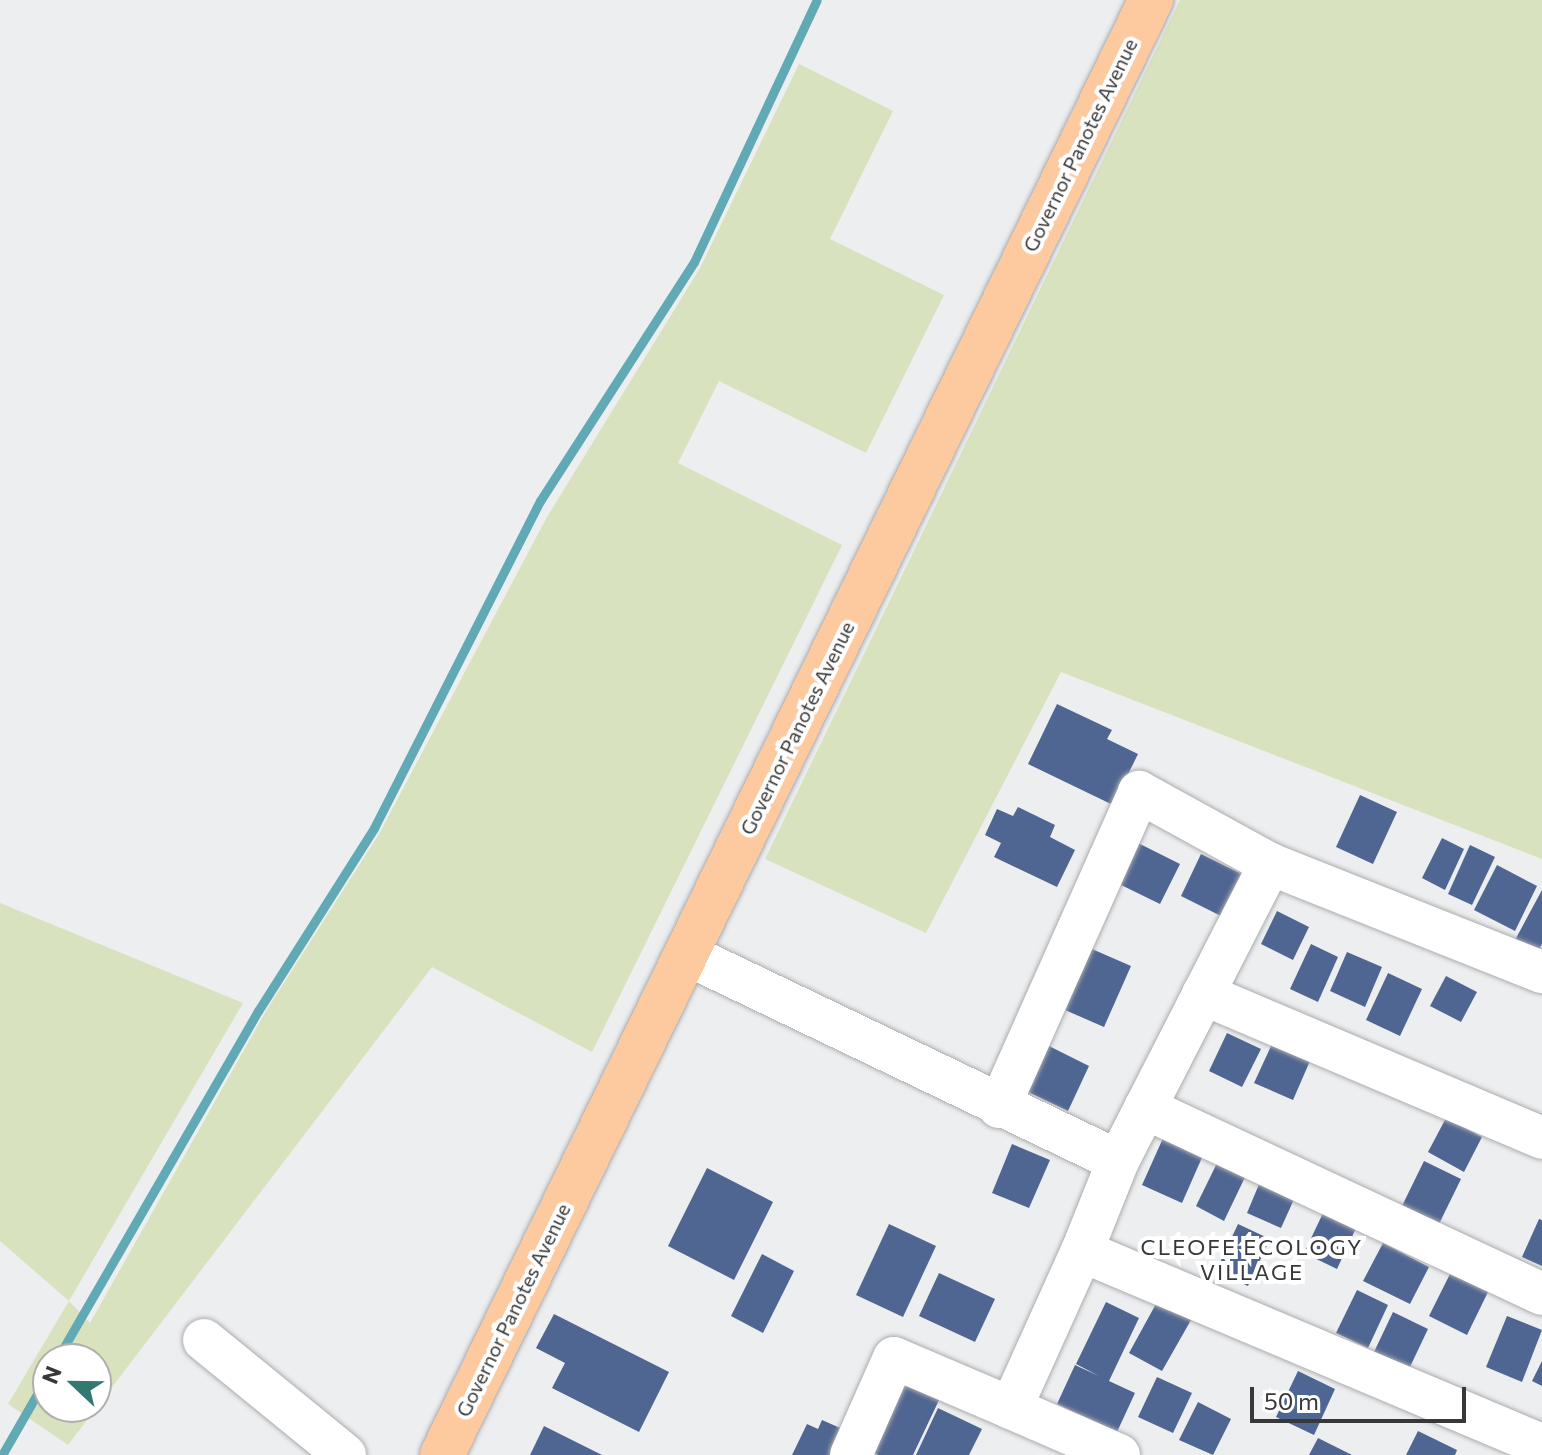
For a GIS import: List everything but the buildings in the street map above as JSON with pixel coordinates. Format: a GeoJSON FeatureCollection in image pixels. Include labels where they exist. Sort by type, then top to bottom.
{"type":"FeatureCollection","features":[{"type":"Feature","properties":{"kind":"main road","name":"Governor Panotes Avenue"},"geometry":{"type":"LineString","coordinates":[[442,1455],[1151,0]]}},
{"type":"Feature","properties":{"kind":"street"},"geometry":{"type":"LineString","coordinates":[[999,1107],[1139,792],[1270,864],[1542,972]]}},
{"type":"Feature","properties":{"kind":"street"},"geometry":{"type":"LineString","coordinates":[[1011,1408],[1082,1251],[1118,1161],[1270,864]]}},
{"type":"Feature","properties":{"kind":"street"},"geometry":{"type":"LineString","coordinates":[[686,954],[999,1107],[1118,1161]]}},
{"type":"Feature","properties":{"kind":"street"},"geometry":{"type":"LineString","coordinates":[[1203,994],[1542,1138]]}},
{"type":"Feature","properties":{"kind":"street"},"geometry":{"type":"LineString","coordinates":[[1145,1108],[1542,1294]]}},
{"type":"Feature","properties":{"kind":"street"},"geometry":{"type":"LineString","coordinates":[[1082,1251],[1542,1445]]}},
{"type":"Feature","properties":{"kind":"street"},"geometry":{"type":"LineString","coordinates":[[204,1340],[345,1455]]}},
{"type":"Feature","properties":{"kind":"street"},"geometry":{"type":"LineString","coordinates":[[851,1455],[894,1358],[1119,1455]]}},
{"type":"Feature","properties":{"kind":"green space"},"geometry":{"type":"Polygon","coordinates":[[[1180,0],[1542,0],[1542,859],[1061,672],[926,933],[765,859],[1180,0]]]}},
{"type":"Feature","properties":{"kind":"green space"},"geometry":{"type":"Polygon","coordinates":[[[799,64],[893,111],[830,239],[944,295],[866,453],[719,381],[678,463],[842,545],[592,1052],[432,967],[112,1387],[112,1343],[44,1343],[69,1301],[90,1323],[266,1011],[379,834],[547,517],[700,268],[799,64]]]}},
{"type":"Feature","properties":{"kind":"green space"},"geometry":{"type":"Polygon","coordinates":[[[0,903],[243,1003],[69,1301],[0,1241],[0,903]]]}},
{"type":"Feature","properties":{"kind":"green space"},"geometry":{"type":"Polygon","coordinates":[[[32,1363],[32,1420],[8,1404],[32,1363]]]}},
{"type":"Feature","properties":{"kind":"green space"},"geometry":{"type":"Polygon","coordinates":[[[36,1423],[85,1423],[68,1445],[36,1423]]]}},
{"type":"Feature","properties":{"kind":"waterway"},"geometry":{"type":"LineString","coordinates":[[66,1343],[258,1011],[374,828],[540,501],[694,262],[817,0]]}},
{"type":"Feature","properties":{"kind":"waterway"},"geometry":{"type":"LineString","coordinates":[[2,1455],[32,1403]]}},
{"type":"Feature","properties":{"kind":"district","name":"CLEOFE ECOLOGY VILLAGE"},"geometry":{"type":"Point","coordinates":[1252,1258]}}]}
